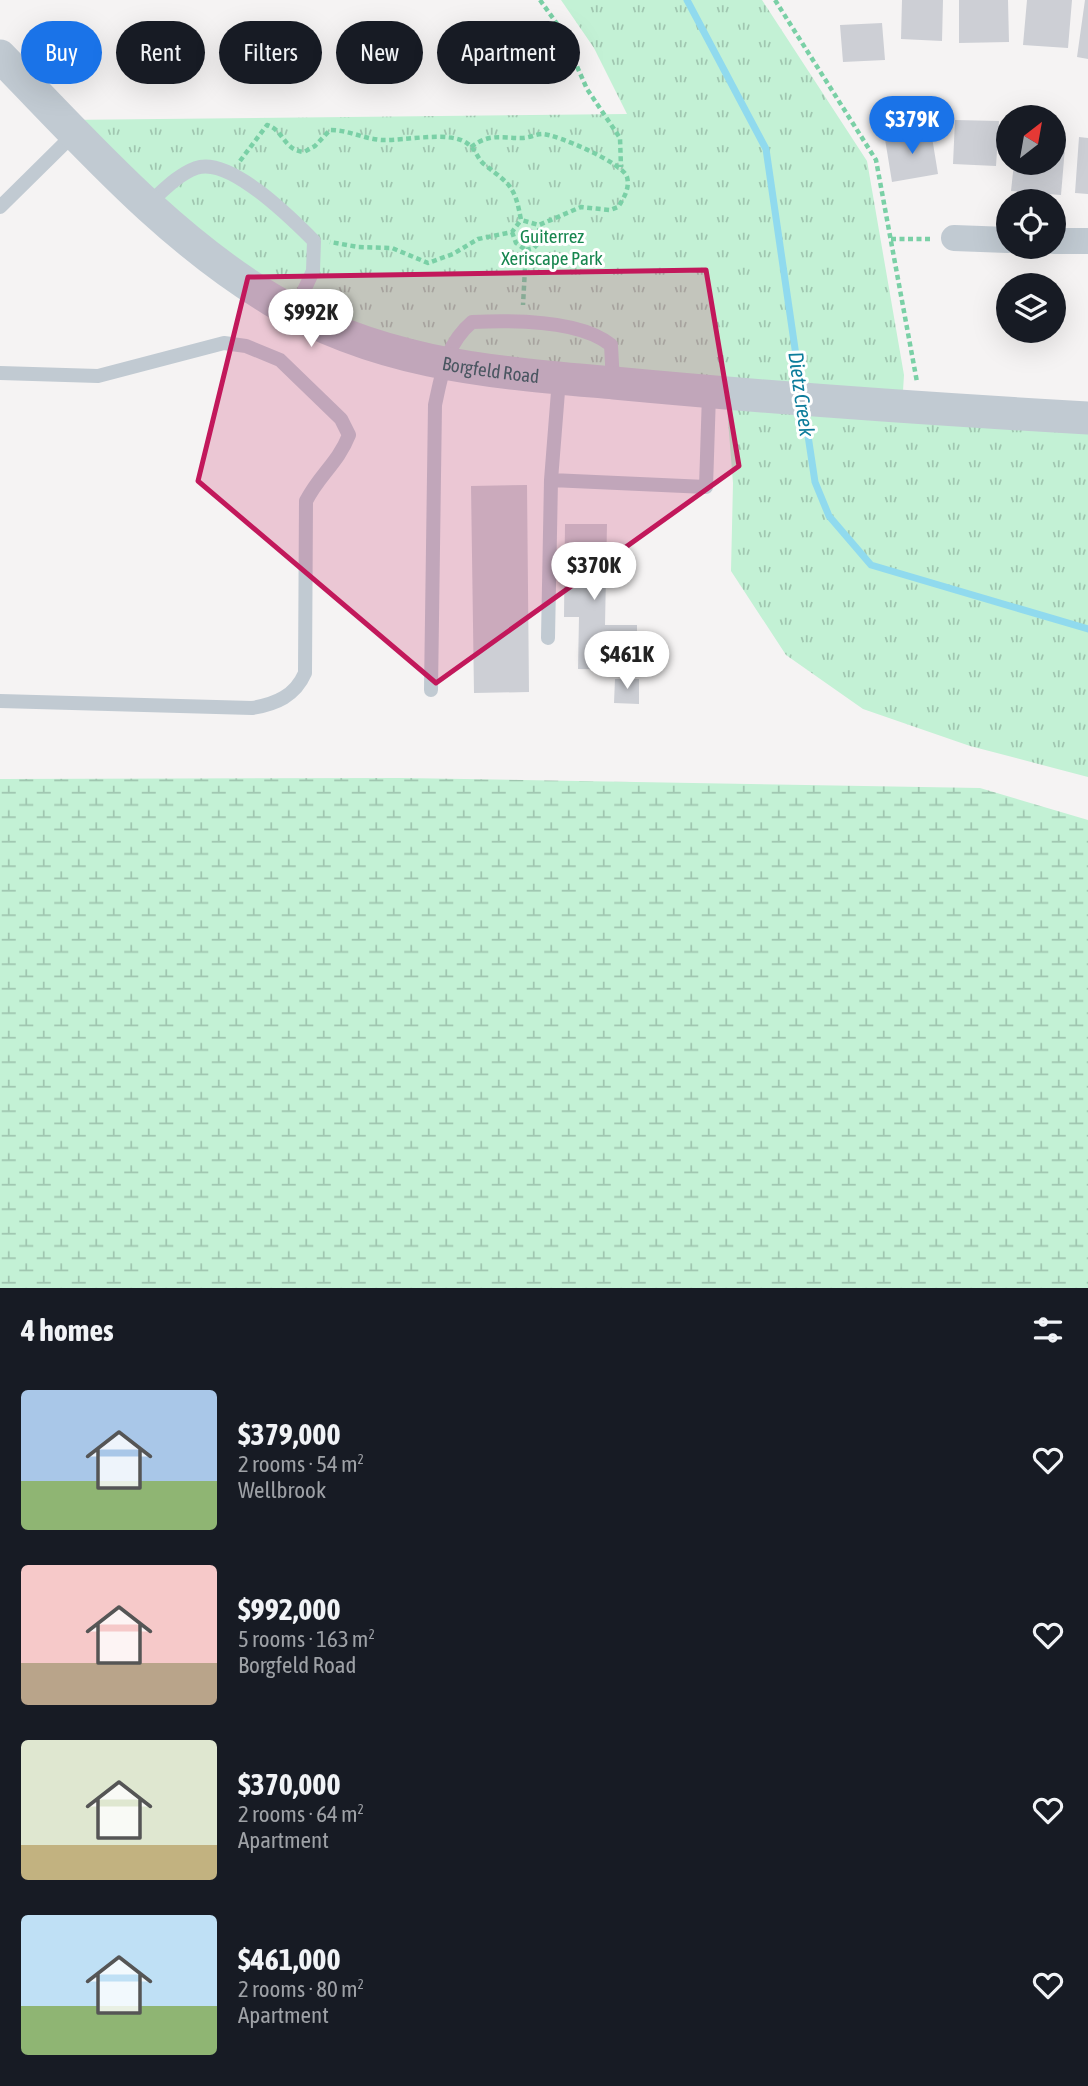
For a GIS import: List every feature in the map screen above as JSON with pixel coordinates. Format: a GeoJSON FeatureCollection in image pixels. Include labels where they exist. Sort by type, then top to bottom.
{"type":"FeatureCollection","features":[{"type":"Feature","properties":{"kind":"street","name":"Borgfeld Road"},"geometry":{"type":"LineString","coordinates":[[0,56],[148,204],[211,260],[293,312],[339,332],[443,365],[559,379],[723,395],[1088,418]]}},
{"type":"Feature","properties":{"kind":"street"},"geometry":{"type":"LineString","coordinates":[[954,238],[996,240]]}},
{"type":"Feature","properties":{"kind":"street"},"geometry":{"type":"LineString","coordinates":[[1066,241],[1088,241]]}},
{"type":"Feature","properties":{"kind":"lane"},"geometry":{"type":"LineString","coordinates":[[0,207],[75,133]]}},
{"type":"Feature","properties":{"kind":"lane"},"geometry":{"type":"LineString","coordinates":[[148,204],[174,182],[198,167],[212,167],[231,173],[294,221],[314,241],[313,271],[293,312]]}},
{"type":"Feature","properties":{"kind":"lane"},"geometry":{"type":"LineString","coordinates":[[431,690],[435,405],[443,365],[454,339],[472,322],[569,327],[600,336],[611,345],[613,383]]}},
{"type":"Feature","properties":{"kind":"lane"},"geometry":{"type":"LineString","coordinates":[[0,373],[98,376],[224,343],[246,345],[280,360],[341,419],[349,435],[340,458],[313,488],[306,501],[305,673],[301,683],[276,704],[252,708],[0,701]]}},
{"type":"Feature","properties":{"kind":"lane"},"geometry":{"type":"LineString","coordinates":[[548,638],[551,480],[559,379]]}},
{"type":"Feature","properties":{"kind":"lane"},"geometry":{"type":"LineString","coordinates":[[551,480],[706,487],[723,395]]}},
{"type":"Feature","properties":{"kind":"path"},"geometry":{"type":"LineString","coordinates":[[540,0],[560,28],[587,89],[620,138],[621,167]]}},
{"type":"Feature","properties":{"kind":"path"},"geometry":{"type":"LineString","coordinates":[[775,0],[876,160],[917,377]]}},
{"type":"Feature","properties":{"kind":"path"},"geometry":{"type":"LineString","coordinates":[[231,173],[267,125],[276,129],[285,144],[296,151],[311,149],[330,130],[342,130],[381,140],[456,138],[471,147],[479,160],[508,181],[516,194],[521,220],[512,232],[478,239],[453,254],[428,263],[392,248],[314,241]]}},
{"type":"Feature","properties":{"kind":"path"},"geometry":{"type":"LineString","coordinates":[[471,147],[491,136],[510,135],[520,138],[543,134],[588,148],[621,167],[627,174],[628,187],[618,207],[610,210],[581,207],[539,225],[521,220]]}},
{"type":"Feature","properties":{"kind":"path"},"geometry":{"type":"LineString","coordinates":[[512,232],[516,243],[526,250],[534,248],[540,241],[539,225]]}},
{"type":"Feature","properties":{"kind":"path"},"geometry":{"type":"LineString","coordinates":[[891,239],[954,238]]}},
{"type":"Feature","properties":{"kind":"path"},"geometry":{"type":"LineString","coordinates":[[522,323],[526,250]]}},
{"type":"Feature","properties":{"kind":"highlighted area"},"geometry":{"type":"Polygon","coordinates":[[[706,270],[739,466],[436,683],[198,481],[248,277],[706,270]]]}},
{"type":"Feature","properties":{"kind":"green space","name":"Guiterrez Xeriscape Park"},"geometry":{"type":"Polygon","coordinates":[[[561,0],[762,0],[867,161],[904,375],[902,407],[1088,418],[1088,777],[970,746],[863,709],[786,655],[731,571],[733,483],[726,395],[506,375],[294,312],[63,120],[627,114],[594,48],[580,28],[580,21],[575,21],[561,0]]]}},
{"type":"Feature","properties":{"kind":"green space"},"geometry":{"type":"Polygon","coordinates":[[[404,778],[980,788],[1088,820],[1088,1288],[0,1288],[0,779],[404,778]]]}},
{"type":"Feature","properties":{"kind":"building"},"geometry":{"type":"Polygon","coordinates":[[[902,0],[943,0],[942,41],[901,39],[902,0]]]}},
{"type":"Feature","properties":{"kind":"building"},"geometry":{"type":"Polygon","coordinates":[[[959,0],[1008,0],[1009,42],[959,43],[959,0]]]}},
{"type":"Feature","properties":{"kind":"building"},"geometry":{"type":"Polygon","coordinates":[[[1027,0],[1072,0],[1068,48],[1023,45],[1027,0]]]}},
{"type":"Feature","properties":{"kind":"building"},"geometry":{"type":"Polygon","coordinates":[[[1085,0],[1088,0],[1088,59],[1077,57],[1085,0]]]}},
{"type":"Feature","properties":{"kind":"building"},"geometry":{"type":"Polygon","coordinates":[[[882,23],[885,60],[843,62],[840,25],[882,23]]]}},
{"type":"Feature","properties":{"kind":"building"},"geometry":{"type":"Polygon","coordinates":[[[955,120],[996,121],[996,166],[953,164],[955,120]]]}},
{"type":"Feature","properties":{"kind":"building"},"geometry":{"type":"Polygon","coordinates":[[[931,131],[938,174],[892,182],[885,139],[931,131]]]}},
{"type":"Feature","properties":{"kind":"building"},"geometry":{"type":"Polygon","coordinates":[[[1079,137],[1088,138],[1088,194],[1075,193],[1079,137]]]}},
{"type":"Feature","properties":{"kind":"building"},"geometry":{"type":"Polygon","coordinates":[[[1013,175],[1063,175],[1062,189],[1011,189],[1013,175]]]}},
{"type":"Feature","properties":{"kind":"building"},"geometry":{"type":"Polygon","coordinates":[[[528,228],[534,230],[534,242],[528,244],[522,242],[520,236],[522,230],[528,228]]]}},
{"type":"Feature","properties":{"kind":"building"},"geometry":{"type":"Polygon","coordinates":[[[527,485],[529,692],[474,693],[471,486],[527,485]]]}},
{"type":"Feature","properties":{"kind":"building"},"geometry":{"type":"Polygon","coordinates":[[[565,524],[607,524],[605,625],[637,625],[637,670],[578,669],[579,617],[564,617],[565,524]]]}},
{"type":"Feature","properties":{"kind":"building"},"geometry":{"type":"Polygon","coordinates":[[[615,679],[639,679],[639,704],[614,703],[615,679]]]}},
{"type":"Feature","properties":{"kind":"waterway","name":"Dietz Creek"},"geometry":{"type":"LineString","coordinates":[[687,0],[766,149],[801,390]]}},
{"type":"Feature","properties":{"kind":"waterway","name":"Dietz Creek"},"geometry":{"type":"LineString","coordinates":[[804,409],[815,482],[829,516],[871,565],[1088,629]]}}]}
